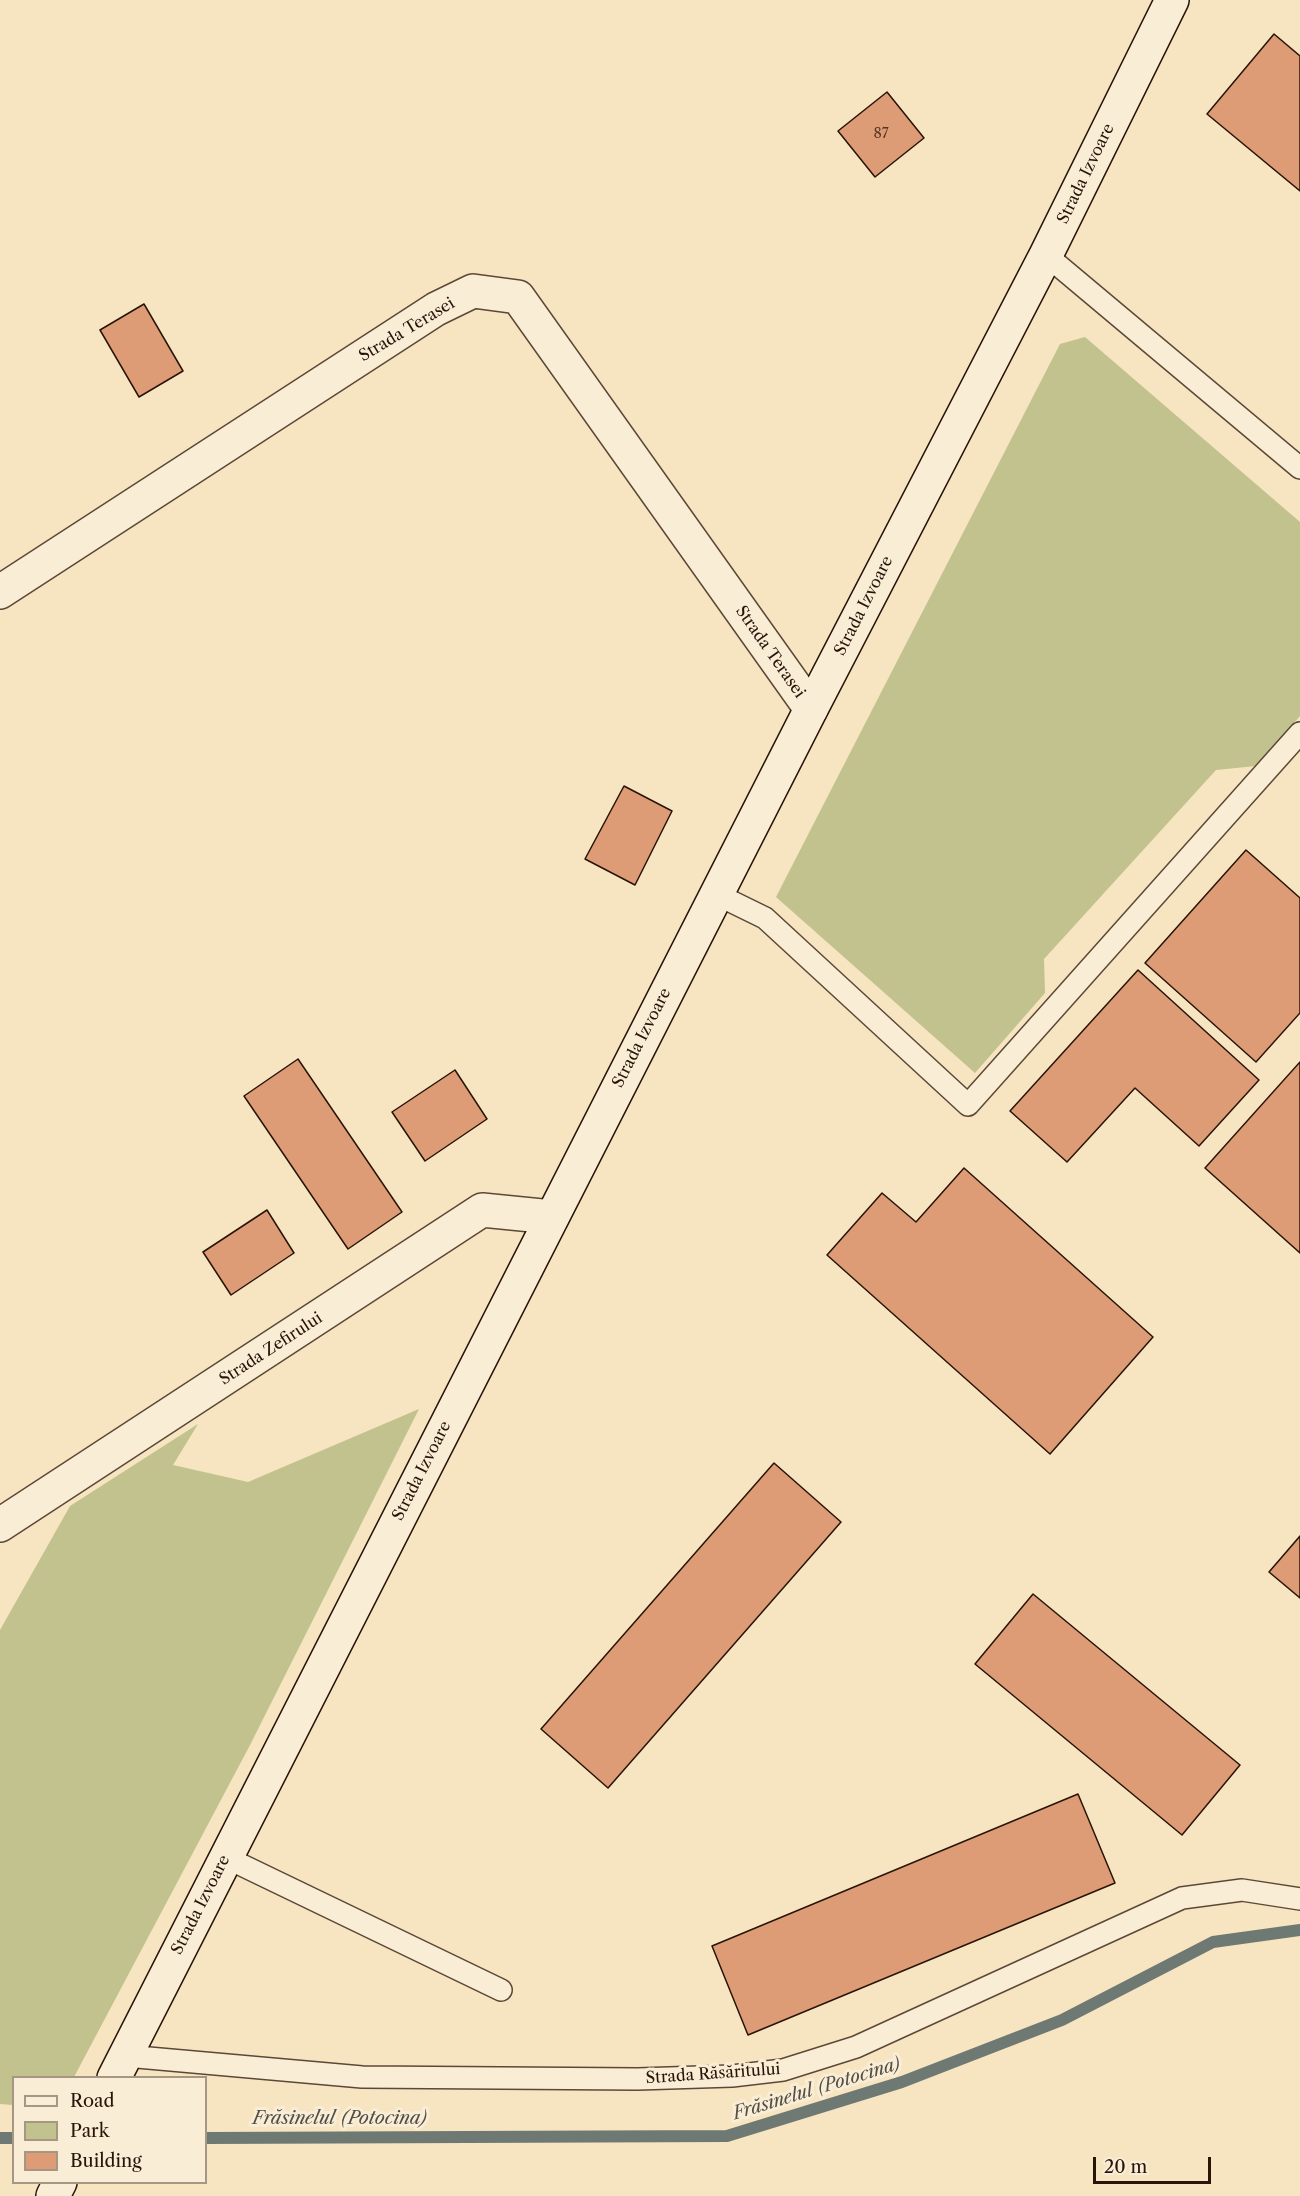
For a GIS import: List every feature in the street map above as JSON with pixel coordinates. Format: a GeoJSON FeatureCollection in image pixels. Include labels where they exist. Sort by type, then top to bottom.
{"type":"FeatureCollection","features":[{"type":"Feature","properties":{"kind":"main road","name":"Strada Izvoare"},"geometry":{"type":"LineString","coordinates":[[120,2067],[716,894],[1046,255],[1172,0]]}},
{"type":"Feature","properties":{"kind":"main road","name":"Strada Terasei"},"geometry":{"type":"LineString","coordinates":[[0,592],[436,309],[473,291],[518,297],[811,709]]}},
{"type":"Feature","properties":{"kind":"main road","name":"Strada Zefirului"},"geometry":{"type":"LineString","coordinates":[[0,1525],[482,1210],[552,1217]]}},
{"type":"Feature","properties":{"kind":"lane"},"geometry":{"type":"LineString","coordinates":[[1046,255],[1300,468]]}},
{"type":"Feature","properties":{"kind":"lane"},"geometry":{"type":"LineString","coordinates":[[716,894],[765,918],[968,1106],[1300,733]]}},
{"type":"Feature","properties":{"kind":"lane"},"geometry":{"type":"LineString","coordinates":[[225,1857],[501,1990]]}},
{"type":"Feature","properties":{"kind":"lane","name":"Strada Răsăritului"},"geometry":{"type":"LineString","coordinates":[[120,2067],[362,2077],[638,2079],[732,2076],[783,2070],[856,2047],[1182,1898],[1242,1890],[1300,1899]]}},
{"type":"Feature","properties":{"kind":"green space"},"geometry":{"type":"Polygon","coordinates":[[[1085,337],[1300,522],[1300,716],[1256,766],[1216,770],[1044,959],[1045,993],[975,1073],[776,897],[1060,344],[1085,337]]]}},
{"type":"Feature","properties":{"kind":"green space"},"geometry":{"type":"Polygon","coordinates":[[[419,1409],[249,1747],[75,2076],[12,2076],[12,2105],[0,2104],[0,1630],[70,1506],[198,1424],[173,1465],[248,1482],[419,1409]]]}},
{"type":"Feature","properties":{"kind":"building"},"geometry":{"type":"Polygon","coordinates":[[[1274,34],[1300,56],[1300,191],[1207,114],[1274,34]]]}},
{"type":"Feature","properties":{"kind":"building"},"geometry":{"type":"Polygon","coordinates":[[[887,92],[924,138],[875,177],[838,131],[887,92]]]}},
{"type":"Feature","properties":{"kind":"building"},"geometry":{"type":"Polygon","coordinates":[[[144,304],[183,371],[139,397],[100,330],[144,304]]]}},
{"type":"Feature","properties":{"kind":"building"},"geometry":{"type":"Polygon","coordinates":[[[624,786],[672,811],[635,885],[585,859],[624,786]]]}},
{"type":"Feature","properties":{"kind":"building"},"geometry":{"type":"Polygon","coordinates":[[[1246,850],[1300,898],[1300,1013],[1256,1062],[1145,963],[1246,850]]]}},
{"type":"Feature","properties":{"kind":"building"},"geometry":{"type":"Polygon","coordinates":[[[1138,970],[1259,1080],[1199,1146],[1135,1088],[1067,1162],[1010,1111],[1138,970]]]}},
{"type":"Feature","properties":{"kind":"building"},"geometry":{"type":"Polygon","coordinates":[[[298,1059],[402,1212],[348,1249],[244,1096],[298,1059]]]}},
{"type":"Feature","properties":{"kind":"building"},"geometry":{"type":"Polygon","coordinates":[[[1300,1062],[1300,1253],[1205,1168],[1300,1062]]]}},
{"type":"Feature","properties":{"kind":"building"},"geometry":{"type":"Polygon","coordinates":[[[455,1070],[487,1119],[425,1161],[392,1112],[455,1070]]]}},
{"type":"Feature","properties":{"kind":"building"},"geometry":{"type":"Polygon","coordinates":[[[964,1168],[1153,1337],[1050,1454],[827,1255],[882,1193],[916,1222],[964,1168]]]}},
{"type":"Feature","properties":{"kind":"building"},"geometry":{"type":"Polygon","coordinates":[[[267,1210],[294,1253],[231,1295],[203,1252],[267,1210]]]}},
{"type":"Feature","properties":{"kind":"building"},"geometry":{"type":"Polygon","coordinates":[[[774,1463],[841,1522],[608,1788],[541,1729],[774,1463]]]}},
{"type":"Feature","properties":{"kind":"building"},"geometry":{"type":"Polygon","coordinates":[[[1300,1536],[1300,1598],[1269,1572],[1300,1536]]]}},
{"type":"Feature","properties":{"kind":"building"},"geometry":{"type":"Polygon","coordinates":[[[1033,1594],[1240,1765],[1182,1835],[975,1664],[1033,1594]]]}},
{"type":"Feature","properties":{"kind":"building"},"geometry":{"type":"Polygon","coordinates":[[[1078,1794],[1115,1883],[748,2035],[712,1946],[1078,1794]]]}},
{"type":"Feature","properties":{"kind":"waterway","name":"Frăsinelul (Potocina)"},"geometry":{"type":"LineString","coordinates":[[207,2138],[727,2136],[902,2082],[1062,2020],[1213,1942],[1300,1930]]}},
{"type":"Feature","properties":{"kind":"waterway","name":"Frăsinelul (Potocina)"},"geometry":{"type":"LineString","coordinates":[[0,2138],[12,2138]]}}]}
